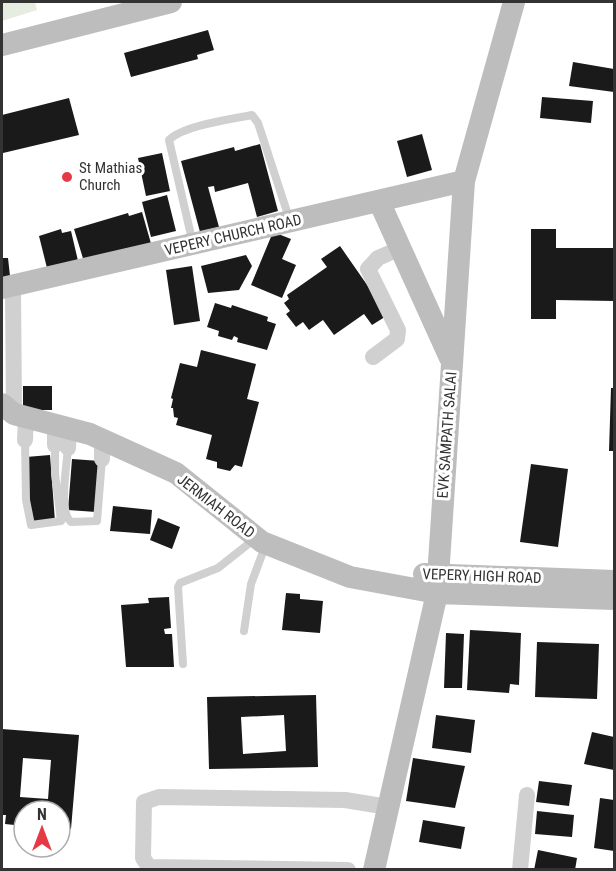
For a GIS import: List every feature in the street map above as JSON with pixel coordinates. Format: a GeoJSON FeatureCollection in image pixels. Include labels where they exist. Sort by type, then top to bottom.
{"type":"FeatureCollection","features":[{"type":"Feature","properties":{"kind":"main road"},"geometry":{"type":"LineString","coordinates":[[2,45],[165,2]]}},
{"type":"Feature","properties":{"kind":"main road","name":"EVK SAMPATH SALAI"},"geometry":{"type":"LineString","coordinates":[[374,870],[437,583],[464,181],[514,2]]}},
{"type":"Feature","properties":{"kind":"main road","name":"VEPERY CHURCH ROAD"},"geometry":{"type":"LineString","coordinates":[[7,287],[464,181]]}},
{"type":"Feature","properties":{"kind":"main road"},"geometry":{"type":"LineString","coordinates":[[379,201],[452,362]]}},
{"type":"Feature","properties":{"kind":"main road","name":"JERMIAH ROAD"},"geometry":{"type":"LineString","coordinates":[[14,412],[62,436],[176,473],[261,540],[350,577]]}},
{"type":"Feature","properties":{"kind":"main road","name":"VEPERY HIGH ROAD"},"geometry":{"type":"LineString","coordinates":[[350,577],[615,599]]}},
{"type":"Feature","properties":{"kind":"main road","name":"VEPERY HIGH ROAD"},"geometry":{"type":"LineString","coordinates":[[437,583],[615,581]]}},
{"type":"Feature","properties":{"kind":"street"},"geometry":{"type":"LineString","coordinates":[[374,357],[397,339],[398,330],[368,269],[378,258],[401,248]]}},
{"type":"Feature","properties":{"kind":"street"},"geometry":{"type":"LineString","coordinates":[[7,287],[14,412],[25,440]]}},
{"type":"Feature","properties":{"kind":"street"},"geometry":{"type":"LineString","coordinates":[[520,870],[527,795]]}},
{"type":"Feature","properties":{"kind":"street"},"geometry":{"type":"LineString","coordinates":[[348,870],[149,867],[143,858],[144,802],[159,797],[321,800],[388,807]]}},
{"type":"Feature","properties":{"kind":"lane"},"geometry":{"type":"LineString","coordinates":[[193,244],[169,140],[182,132],[237,118],[252,115],[258,123],[290,222]]}},
{"type":"Feature","properties":{"kind":"lane"},"geometry":{"type":"LineString","coordinates":[[25,440],[26,500],[31,525],[61,521],[55,474],[62,436]]}},
{"type":"Feature","properties":{"kind":"lane"},"geometry":{"type":"LineString","coordinates":[[62,436],[65,514],[71,522],[97,520],[102,449]]}},
{"type":"Feature","properties":{"kind":"lane"},"geometry":{"type":"LineString","coordinates":[[244,631],[261,540]]}},
{"type":"Feature","properties":{"kind":"lane"},"geometry":{"type":"LineString","coordinates":[[183,664],[178,587],[180,583],[218,568],[261,540]]}},
{"type":"Feature","properties":{"kind":"shaded area"},"geometry":{"type":"Polygon","coordinates":[[[2,2],[35,2],[37,10],[2,21],[2,2]]]}},
{"type":"Feature","properties":{"kind":"building"},"geometry":{"type":"Polygon","coordinates":[[[208,30],[214,50],[197,55],[198,59],[131,77],[124,53],[208,30]]]}},
{"type":"Feature","properties":{"kind":"building"},"geometry":{"type":"Polygon","coordinates":[[[573,62],[614,69],[614,92],[569,86],[573,62]]]}},
{"type":"Feature","properties":{"kind":"building"},"geometry":{"type":"Polygon","coordinates":[[[542,97],[593,101],[591,123],[540,118],[542,97]]]}},
{"type":"Feature","properties":{"kind":"building"},"geometry":{"type":"Polygon","coordinates":[[[69,98],[79,135],[3,153],[2,115],[69,98]]]}},
{"type":"Feature","properties":{"kind":"building"},"geometry":{"type":"Polygon","coordinates":[[[422,134],[432,170],[407,177],[397,141],[422,134]]]}},
{"type":"Feature","properties":{"kind":"building"},"geometry":{"type":"Polygon","coordinates":[[[260,144],[278,211],[257,217],[248,183],[215,192],[214,186],[208,187],[219,227],[200,232],[181,161],[234,147],[235,151],[260,144]]]}},
{"type":"Feature","properties":{"kind":"building"},"geometry":{"type":"Polygon","coordinates":[[[162,153],[170,191],[146,196],[138,158],[162,153]]]}},
{"type":"Feature","properties":{"kind":"building"},"geometry":{"type":"Polygon","coordinates":[[[167,195],[176,231],[151,237],[142,202],[167,195]]]}},
{"type":"Feature","properties":{"kind":"building"},"geometry":{"type":"Polygon","coordinates":[[[142,212],[152,247],[85,265],[74,229],[128,213],[129,216],[142,212]]]}},
{"type":"Feature","properties":{"kind":"building"},"geometry":{"type":"Polygon","coordinates":[[[61,229],[62,233],[71,231],[79,265],[48,272],[39,236],[61,229]]]}},
{"type":"Feature","properties":{"kind":"building"},"geometry":{"type":"Polygon","coordinates":[[[531,229],[556,229],[556,248],[614,248],[614,301],[556,300],[556,319],[531,319],[531,229]]]}},
{"type":"Feature","properties":{"kind":"building"},"geometry":{"type":"Polygon","coordinates":[[[273,232],[291,239],[282,259],[296,265],[282,298],[251,285],[273,232]]]}},
{"type":"Feature","properties":{"kind":"building"},"geometry":{"type":"Polygon","coordinates":[[[340,246],[388,315],[372,325],[364,314],[334,335],[323,320],[309,330],[303,322],[296,327],[286,314],[290,311],[284,303],[289,299],[287,295],[327,267],[321,259],[340,246]]]}},
{"type":"Feature","properties":{"kind":"building"},"geometry":{"type":"Polygon","coordinates":[[[246,255],[252,266],[239,290],[208,293],[201,266],[246,255]]]}},
{"type":"Feature","properties":{"kind":"building"},"geometry":{"type":"Polygon","coordinates":[[[2,258],[8,258],[10,276],[2,278],[2,258]]]}},
{"type":"Feature","properties":{"kind":"building"},"geometry":{"type":"Polygon","coordinates":[[[192,266],[200,321],[174,325],[166,270],[192,266]]]}},
{"type":"Feature","properties":{"kind":"building"},"geometry":{"type":"Polygon","coordinates":[[[215,303],[231,308],[232,305],[268,317],[267,321],[276,324],[267,350],[237,342],[238,338],[234,336],[232,340],[218,336],[219,331],[207,327],[215,303]]]}},
{"type":"Feature","properties":{"kind":"building"},"geometry":{"type":"Polygon","coordinates":[[[201,350],[256,364],[247,399],[259,402],[242,467],[235,465],[230,471],[217,468],[217,462],[206,459],[212,435],[176,425],[178,418],[174,417],[173,408],[171,408],[173,399],[171,398],[180,363],[197,367],[201,350]]]}},
{"type":"Feature","properties":{"kind":"building"},"geometry":{"type":"Polygon","coordinates":[[[23,386],[52,386],[52,410],[23,410],[23,386]]]}},
{"type":"Feature","properties":{"kind":"building"},"geometry":{"type":"Polygon","coordinates":[[[611,388],[614,388],[614,451],[609,451],[611,388]]]}},
{"type":"Feature","properties":{"kind":"building"},"geometry":{"type":"Polygon","coordinates":[[[50,455],[55,521],[31,522],[26,457],[50,455]]]}},
{"type":"Feature","properties":{"kind":"building"},"geometry":{"type":"Polygon","coordinates":[[[72,459],[100,461],[96,512],[68,510],[72,459]]]}},
{"type":"Feature","properties":{"kind":"building"},"geometry":{"type":"Polygon","coordinates":[[[531,464],[568,469],[558,547],[520,542],[531,464]]]}},
{"type":"Feature","properties":{"kind":"building"},"geometry":{"type":"Polygon","coordinates":[[[113,506],[152,510],[150,534],[110,531],[113,506]]]}},
{"type":"Feature","properties":{"kind":"building"},"geometry":{"type":"Polygon","coordinates":[[[158,518],[180,527],[172,549],[150,540],[158,518]]]}},
{"type":"Feature","properties":{"kind":"building"},"geometry":{"type":"Polygon","coordinates":[[[286,593],[300,594],[300,599],[323,601],[320,633],[282,630],[286,593]]]}},
{"type":"Feature","properties":{"kind":"building"},"geometry":{"type":"Polygon","coordinates":[[[169,597],[171,628],[164,629],[165,634],[172,634],[174,667],[126,667],[121,605],[149,603],[148,598],[169,597]]]}},
{"type":"Feature","properties":{"kind":"building"},"geometry":{"type":"Polygon","coordinates":[[[470,630],[521,633],[519,685],[510,684],[509,693],[467,690],[470,630]]]}},
{"type":"Feature","properties":{"kind":"building"},"geometry":{"type":"Polygon","coordinates":[[[446,633],[464,634],[462,688],[444,688],[446,633]]]}},
{"type":"Feature","properties":{"kind":"building"},"geometry":{"type":"Polygon","coordinates":[[[537,642],[599,644],[597,699],[535,697],[537,642]]]}},
{"type":"Feature","properties":{"kind":"building"},"geometry":{"type":"Polygon","coordinates":[[[316,695],[318,767],[209,769],[207,697],[316,695]],[[284,715],[241,717],[243,754],[286,751],[284,715]]]}},
{"type":"Feature","properties":{"kind":"building"},"geometry":{"type":"Polygon","coordinates":[[[436,715],[475,720],[471,753],[432,748],[436,715]]]}},
{"type":"Feature","properties":{"kind":"building"},"geometry":{"type":"Polygon","coordinates":[[[2,729],[79,735],[72,817],[72,799],[48,799],[12,799],[12,825],[5,824],[6,815],[2,815],[2,729]],[[23,758],[20,797],[48,799],[51,760],[23,758]]]}},
{"type":"Feature","properties":{"kind":"building"},"geometry":{"type":"Polygon","coordinates":[[[592,732],[614,737],[614,770],[584,764],[592,732]]]}},
{"type":"Feature","properties":{"kind":"building"},"geometry":{"type":"Polygon","coordinates":[[[413,758],[465,766],[455,808],[406,801],[413,758]]]}},
{"type":"Feature","properties":{"kind":"building"},"geometry":{"type":"Polygon","coordinates":[[[539,781],[572,785],[569,806],[536,802],[539,781]]]}},
{"type":"Feature","properties":{"kind":"building"},"geometry":{"type":"Polygon","coordinates":[[[600,798],[614,800],[614,851],[594,848],[600,798]]]}},
{"type":"Feature","properties":{"kind":"building"},"geometry":{"type":"Polygon","coordinates":[[[537,811],[574,815],[572,837],[535,834],[537,811]]]}},
{"type":"Feature","properties":{"kind":"building"},"geometry":{"type":"Polygon","coordinates":[[[423,820],[465,827],[461,849],[419,842],[423,820]]]}},
{"type":"Feature","properties":{"kind":"building"},"geometry":{"type":"Polygon","coordinates":[[[538,850],[577,858],[575,870],[534,870],[538,850]]]}},
{"type":"Feature","properties":{"kind":"place","name":"St Mathias Church"},"geometry":{"type":"Point","coordinates":[67,177]}}]}
